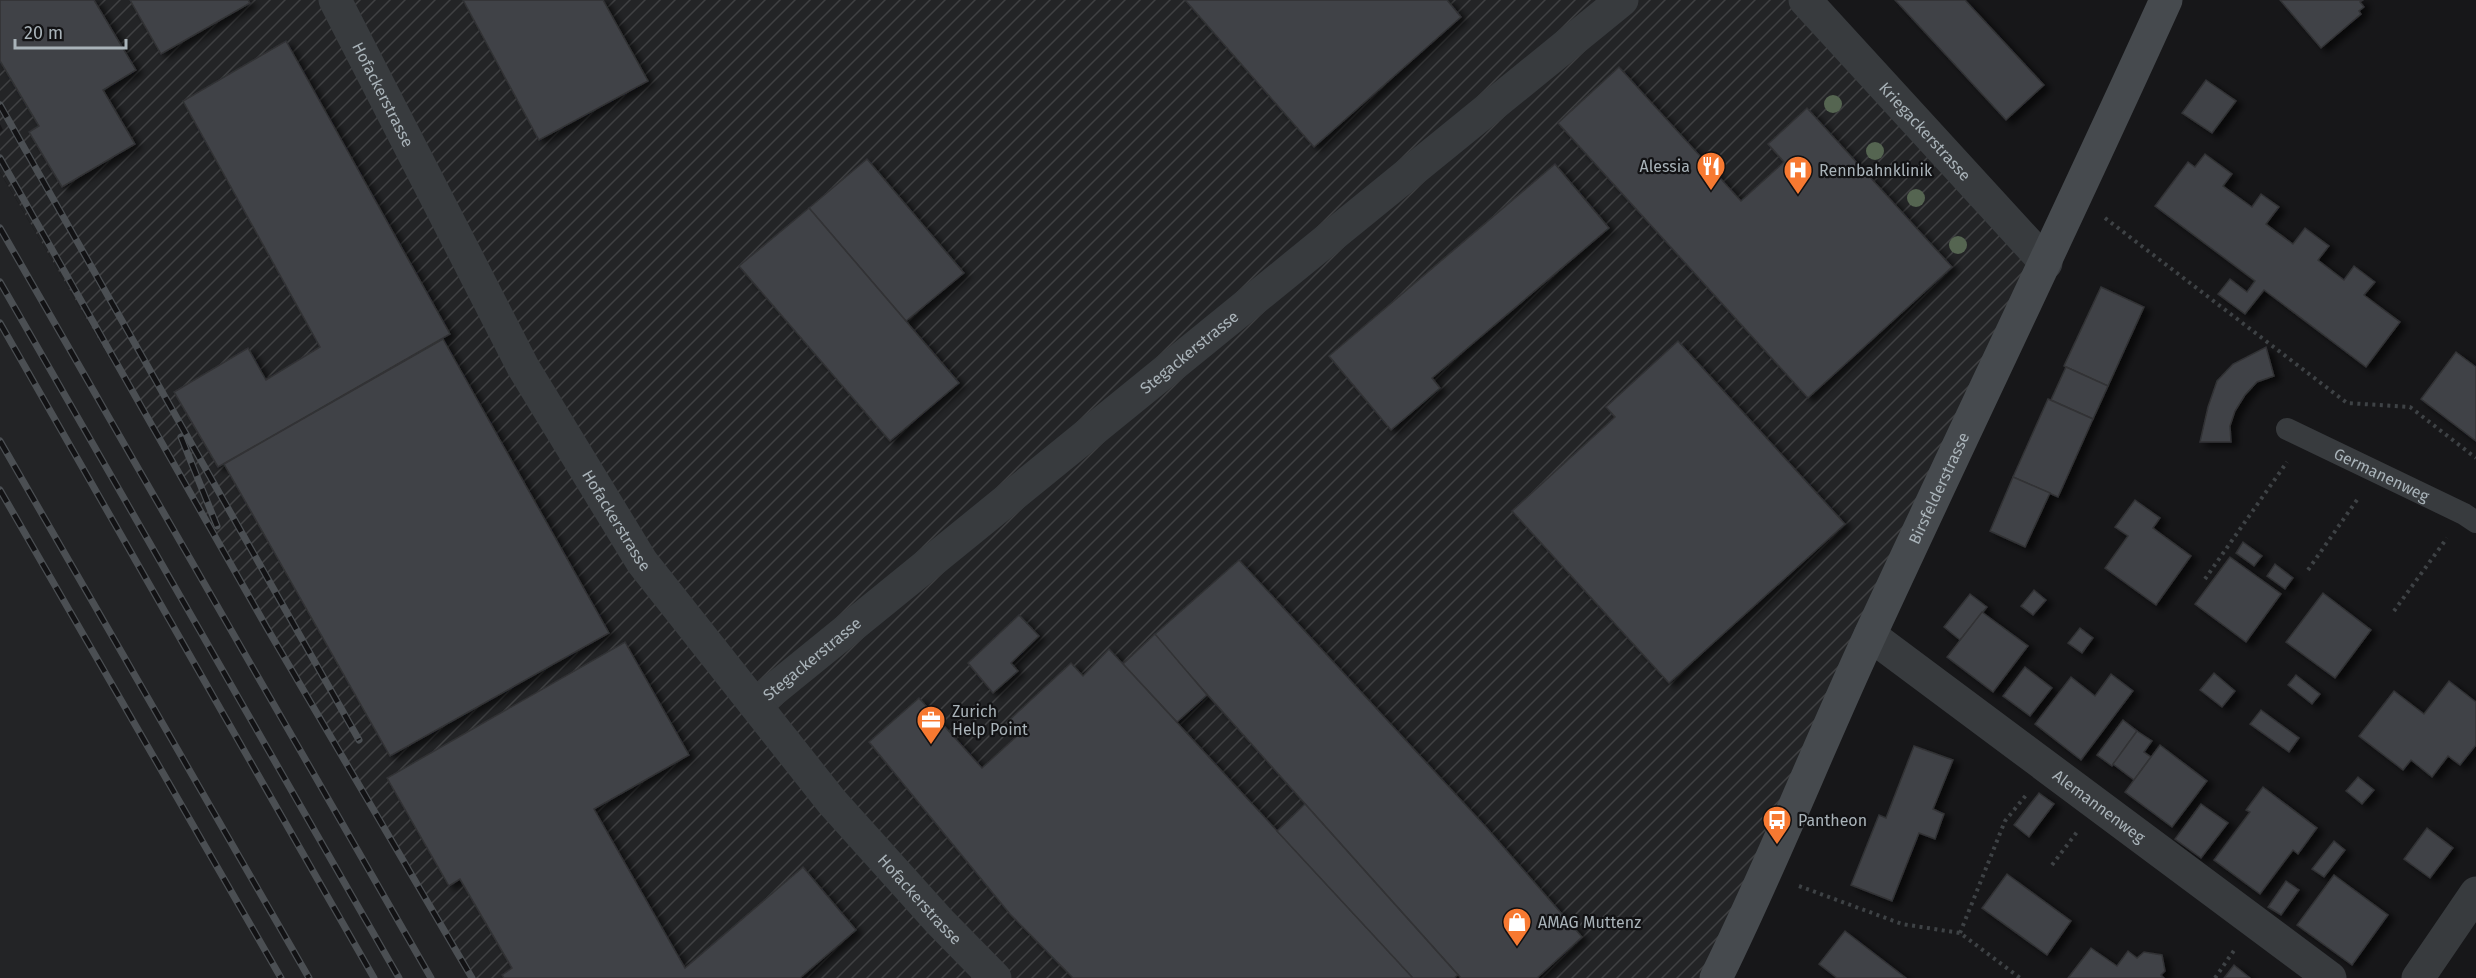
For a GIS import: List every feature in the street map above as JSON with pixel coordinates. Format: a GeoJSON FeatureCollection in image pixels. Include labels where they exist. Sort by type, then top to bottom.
{"type":"FeatureCollection","features":[{"type":"Feature","properties":{"kind":"main road","name":"Birsfelderstrasse"},"geometry":{"type":"LineString","coordinates":[[1717,977],[1870,635],[2046,263],[2166,0]]}},
{"type":"Feature","properties":{"kind":"street","name":"Hofackerstrasse"},"geometry":{"type":"LineString","coordinates":[[335,0],[523,368],[642,562],[832,802],[940,922],[994,978]]}},
{"type":"Feature","properties":{"kind":"street","name":"Stegackerstrasse"},"geometry":{"type":"LineString","coordinates":[[756,704],[1622,0]]}},
{"type":"Feature","properties":{"kind":"street","name":"Kriegackerstrasse"},"geometry":{"type":"LineString","coordinates":[[1805,0],[2046,263]]}},
{"type":"Feature","properties":{"kind":"street","name":"Alemannenweg"},"geometry":{"type":"LineString","coordinates":[[1870,635],[2330,978]]}},
{"type":"Feature","properties":{"kind":"street"},"geometry":{"type":"LineString","coordinates":[[2418,978],[2476,893]]}},
{"type":"Feature","properties":{"kind":"lane","name":"Germanenweg"},"geometry":{"type":"LineString","coordinates":[[2295,433],[2470,518]]}},
{"type":"Feature","properties":{"kind":"path"},"geometry":{"type":"LineString","coordinates":[[2076,196],[2347,403],[2410,407],[2476,458]]}},
{"type":"Feature","properties":{"kind":"path"},"geometry":{"type":"LineString","coordinates":[[2205,579],[2295,433]]}},
{"type":"Feature","properties":{"kind":"path"},"geometry":{"type":"LineString","coordinates":[[2308,570],[2376,472]]}},
{"type":"Feature","properties":{"kind":"path"},"geometry":{"type":"LineString","coordinates":[[2394,611],[2470,518]]}},
{"type":"Feature","properties":{"kind":"path"},"geometry":{"type":"LineString","coordinates":[[1960,933],[2006,821],[2048,768]]}},
{"type":"Feature","properties":{"kind":"path"},"geometry":{"type":"LineString","coordinates":[[1765,873],[1902,924],[1960,933],[2020,978]]}},
{"type":"Feature","properties":{"kind":"shaded area"},"geometry":{"type":"Polygon","coordinates":[[[0,0],[1805,0],[2046,263],[1716,978],[475,978],[0,172],[0,132],[3,130],[0,124],[0,0]]]}},
{"type":"Feature","properties":{"kind":"shaded area"},"geometry":{"type":"Polygon","coordinates":[[[0,172],[475,978],[0,978],[0,172]]]}},
{"type":"Feature","properties":{"kind":"building"},"geometry":{"type":"Polygon","coordinates":[[[0,0],[94,0],[136,70],[103,90],[135,144],[62,187],[29,132],[39,126],[0,61],[0,0]]]}},
{"type":"Feature","properties":{"kind":"building"},"geometry":{"type":"Polygon","coordinates":[[[130,0],[248,0],[250,3],[161,54],[130,0]]]}},
{"type":"Feature","properties":{"kind":"building"},"geometry":{"type":"Polygon","coordinates":[[[463,0],[603,0],[648,81],[539,140],[463,0]]]}},
{"type":"Feature","properties":{"kind":"building"},"geometry":{"type":"Polygon","coordinates":[[[1185,0],[1447,0],[1461,17],[1314,147],[1185,0]]]}},
{"type":"Feature","properties":{"kind":"building"},"geometry":{"type":"Polygon","coordinates":[[[1895,0],[1965,0],[2044,85],[2006,120],[1895,0]]]}},
{"type":"Feature","properties":{"kind":"building"},"geometry":{"type":"Polygon","coordinates":[[[2280,0],[2363,0],[2360,2],[2364,7],[2359,11],[2361,14],[2321,48],[2280,0]]]}},
{"type":"Feature","properties":{"kind":"building"},"geometry":{"type":"Polygon","coordinates":[[[286,41],[450,334],[218,467],[174,392],[248,348],[266,380],[320,347],[183,101],[286,41]]]}},
{"type":"Feature","properties":{"kind":"building"},"geometry":{"type":"Polygon","coordinates":[[[1619,67],[1741,201],[1784,162],[1768,144],[1807,108],[1952,267],[1808,398],[1558,123],[1619,67]]]}},
{"type":"Feature","properties":{"kind":"building"},"geometry":{"type":"Polygon","coordinates":[[[2206,80],[2236,101],[2212,133],[2182,113],[2206,80]]]}},
{"type":"Feature","properties":{"kind":"building"},"geometry":{"type":"Polygon","coordinates":[[[2205,154],[2232,174],[2223,186],[2252,207],[2261,194],[2279,207],[2266,224],[2293,244],[2305,228],[2329,246],[2318,260],[2344,280],[2354,266],[2375,282],[2364,295],[2400,322],[2366,367],[2264,290],[2245,314],[2218,294],[2230,279],[2247,292],[2255,281],[2155,206],[2188,162],[2195,167],[2205,154]]]}},
{"type":"Feature","properties":{"kind":"building"},"geometry":{"type":"Polygon","coordinates":[[[867,159],[964,273],[906,321],[809,208],[867,159]]]}},
{"type":"Feature","properties":{"kind":"building"},"geometry":{"type":"Polygon","coordinates":[[[1555,164],[1609,228],[1432,378],[1440,388],[1391,430],[1329,356],[1555,164]]]}},
{"type":"Feature","properties":{"kind":"building"},"geometry":{"type":"Polygon","coordinates":[[[809,208],[959,383],[890,441],[739,266],[809,208]]]}},
{"type":"Feature","properties":{"kind":"building"},"geometry":{"type":"Polygon","coordinates":[[[2101,287],[2144,307],[2108,386],[2064,366],[2101,287]]]}},
{"type":"Feature","properties":{"kind":"building"},"geometry":{"type":"Polygon","coordinates":[[[443,339],[609,633],[390,756],[224,464],[443,339]]]}},
{"type":"Feature","properties":{"kind":"building"},"geometry":{"type":"Polygon","coordinates":[[[1678,341],[1845,524],[1669,683],[1512,511],[1615,417],[1606,407],[1678,341]]]}},
{"type":"Feature","properties":{"kind":"building"},"geometry":{"type":"Polygon","coordinates":[[[2266,347],[2274,376],[2257,382],[2245,395],[2235,411],[2230,426],[2231,442],[2200,442],[2217,381],[2233,364],[2266,347]]]}},
{"type":"Feature","properties":{"kind":"building"},"geometry":{"type":"Polygon","coordinates":[[[2456,352],[2476,367],[2476,441],[2421,399],[2456,352]]]}},
{"type":"Feature","properties":{"kind":"building"},"geometry":{"type":"Polygon","coordinates":[[[2066,367],[2108,386],[2093,419],[2051,400],[2066,367]]]}},
{"type":"Feature","properties":{"kind":"building"},"geometry":{"type":"Polygon","coordinates":[[[2048,399],[2093,419],[2058,497],[2013,477],[2048,399]]]}},
{"type":"Feature","properties":{"kind":"building"},"geometry":{"type":"Polygon","coordinates":[[[2013,477],[2050,493],[2025,547],[1990,531],[2013,477]]]}},
{"type":"Feature","properties":{"kind":"building"},"geometry":{"type":"Polygon","coordinates":[[[2135,500],[2160,518],[2153,528],[2191,556],[2156,605],[2105,568],[2128,536],[2115,527],[2135,500]]]}},
{"type":"Feature","properties":{"kind":"building"},"geometry":{"type":"Polygon","coordinates":[[[2243,542],[2262,556],[2254,566],[2236,553],[2243,542]]]}},
{"type":"Feature","properties":{"kind":"building"},"geometry":{"type":"Polygon","coordinates":[[[2230,557],[2281,594],[2246,642],[2195,604],[2230,557]]]}},
{"type":"Feature","properties":{"kind":"building"},"geometry":{"type":"Polygon","coordinates":[[[1239,560],[1486,827],[1582,937],[1537,978],[1461,978],[1154,635],[1239,560]]]}},
{"type":"Feature","properties":{"kind":"building"},"geometry":{"type":"Polygon","coordinates":[[[2275,564],[2293,578],[2285,589],[2267,576],[2275,564]]]}},
{"type":"Feature","properties":{"kind":"building"},"geometry":{"type":"Polygon","coordinates":[[[2034,590],[2046,600],[2033,615],[2021,606],[2034,590]]]}},
{"type":"Feature","properties":{"kind":"building"},"geometry":{"type":"Polygon","coordinates":[[[2323,593],[2371,630],[2335,678],[2286,642],[2323,593]]]}},
{"type":"Feature","properties":{"kind":"building"},"geometry":{"type":"Polygon","coordinates":[[[1970,594],[1987,607],[1960,640],[1944,627],[1970,594]]]}},
{"type":"Feature","properties":{"kind":"building"},"geometry":{"type":"Polygon","coordinates":[[[1982,612],[2028,646],[1993,692],[1947,657],[1982,612]]]}},
{"type":"Feature","properties":{"kind":"building"},"geometry":{"type":"Polygon","coordinates":[[[1019,615],[1039,636],[1011,663],[1018,671],[993,693],[968,663],[1019,615]]]}},
{"type":"Feature","properties":{"kind":"building"},"geometry":{"type":"Polygon","coordinates":[[[2080,628],[2093,638],[2082,653],[2068,643],[2080,628]]]}},
{"type":"Feature","properties":{"kind":"building"},"geometry":{"type":"Polygon","coordinates":[[[1155,634],[1207,695],[1177,722],[1123,664],[1155,634]]]}},
{"type":"Feature","properties":{"kind":"building"},"geometry":{"type":"Polygon","coordinates":[[[625,642],[689,755],[594,809],[685,968],[803,867],[856,930],[800,978],[504,978],[502,975],[512,968],[460,879],[449,886],[387,778],[625,642]]]}},
{"type":"Feature","properties":{"kind":"building"},"geometry":{"type":"Polygon","coordinates":[[[1109,649],[1413,978],[1073,978],[1010,914],[869,742],[919,698],[982,768],[1017,736],[1006,723],[1071,663],[1083,676],[1109,649]]]}},
{"type":"Feature","properties":{"kind":"building"},"geometry":{"type":"Polygon","coordinates":[[[2025,667],[2052,688],[2030,716],[2003,696],[2025,667]]]}},
{"type":"Feature","properties":{"kind":"building"},"geometry":{"type":"Polygon","coordinates":[[[2214,673],[2235,691],[2222,707],[2200,690],[2214,673]]]}},
{"type":"Feature","properties":{"kind":"building"},"geometry":{"type":"Polygon","coordinates":[[[2111,674],[2133,691],[2081,760],[2035,724],[2071,677],[2095,696],[2111,674]]]}},
{"type":"Feature","properties":{"kind":"building"},"geometry":{"type":"Polygon","coordinates":[[[2296,675],[2320,694],[2312,704],[2288,685],[2296,675]]]}},
{"type":"Feature","properties":{"kind":"building"},"geometry":{"type":"Polygon","coordinates":[[[2449,681],[2476,702],[2476,745],[2460,765],[2448,756],[2432,777],[2411,760],[2403,770],[2359,736],[2394,691],[2424,714],[2449,681]]]}},
{"type":"Feature","properties":{"kind":"building"},"geometry":{"type":"Polygon","coordinates":[[[2261,710],[2299,738],[2289,752],[2250,724],[2261,710]]]}},
{"type":"Feature","properties":{"kind":"building"},"geometry":{"type":"Polygon","coordinates":[[[2123,720],[2137,731],[2112,766],[2097,755],[2123,720]]]}},
{"type":"Feature","properties":{"kind":"building"},"geometry":{"type":"Polygon","coordinates":[[[2137,731],[2152,741],[2144,752],[2151,757],[2134,780],[2113,764],[2137,731]]]}},
{"type":"Feature","properties":{"kind":"building"},"geometry":{"type":"Polygon","coordinates":[[[2160,745],[2207,781],[2172,827],[2125,792],[2160,745]]]}},
{"type":"Feature","properties":{"kind":"building"},"geometry":{"type":"Polygon","coordinates":[[[1914,746],[1953,760],[1933,809],[1944,814],[1935,839],[1919,833],[1892,901],[1851,885],[1879,815],[1886,818],[1914,746]]]}},
{"type":"Feature","properties":{"kind":"building"},"geometry":{"type":"Polygon","coordinates":[[[2358,777],[2374,790],[2362,804],[2346,791],[2358,777]]]}},
{"type":"Feature","properties":{"kind":"building"},"geometry":{"type":"Polygon","coordinates":[[[2263,787],[2317,828],[2298,854],[2293,850],[2260,894],[2214,860],[2250,812],[2246,810],[2263,787]]]}},
{"type":"Feature","properties":{"kind":"building"},"geometry":{"type":"Polygon","coordinates":[[[2039,793],[2054,804],[2029,837],[2014,825],[2039,793]]]}},
{"type":"Feature","properties":{"kind":"building"},"geometry":{"type":"Polygon","coordinates":[[[1305,804],[1458,975],[1454,978],[1413,978],[1277,831],[1305,804]]]}},
{"type":"Feature","properties":{"kind":"building"},"geometry":{"type":"Polygon","coordinates":[[[2201,804],[2228,823],[2201,858],[2175,839],[2201,804]]]}},
{"type":"Feature","properties":{"kind":"building"},"geometry":{"type":"Polygon","coordinates":[[[2427,828],[2453,848],[2430,878],[2404,859],[2427,828]]]}},
{"type":"Feature","properties":{"kind":"building"},"geometry":{"type":"Polygon","coordinates":[[[2334,841],[2345,850],[2324,877],[2312,869],[2334,841]]]}},
{"type":"Feature","properties":{"kind":"building"},"geometry":{"type":"Polygon","coordinates":[[[2007,874],[2071,921],[2047,955],[1982,908],[2007,874]]]}},
{"type":"Feature","properties":{"kind":"building"},"geometry":{"type":"Polygon","coordinates":[[[2334,875],[2388,915],[2352,965],[2297,925],[2334,875]]]}},
{"type":"Feature","properties":{"kind":"building"},"geometry":{"type":"Polygon","coordinates":[[[2286,881],[2299,890],[2281,915],[2268,907],[2286,881]]]}},
{"type":"Feature","properties":{"kind":"building"},"geometry":{"type":"Polygon","coordinates":[[[1845,931],[1906,978],[1837,978],[1819,964],[1845,931]]]}},
{"type":"Feature","properties":{"kind":"building"},"geometry":{"type":"Polygon","coordinates":[[[2091,948],[2117,966],[2128,951],[2137,958],[2144,952],[2162,955],[2165,971],[2161,975],[2164,978],[2068,978],[2091,948]]]}},
{"type":"Feature","properties":{"kind":"building"},"geometry":{"type":"Polygon","coordinates":[[[2234,965],[2250,978],[2224,978],[2234,965]]]}},
{"type":"Feature","properties":{"kind":"railway"},"geometry":{"type":"LineString","coordinates":[[0,105],[359,740]]}},
{"type":"Feature","properties":{"kind":"railway"},"geometry":{"type":"LineString","coordinates":[[0,158],[267,628],[472,978]]}},
{"type":"Feature","properties":{"kind":"railway"},"geometry":{"type":"LineString","coordinates":[[0,228],[431,978]]}},
{"type":"Feature","properties":{"kind":"railway"},"geometry":{"type":"LineString","coordinates":[[0,282],[399,978]]}},
{"type":"Feature","properties":{"kind":"railway"},"geometry":{"type":"LineString","coordinates":[[0,323],[374,978]]}},
{"type":"Feature","properties":{"kind":"railway"},"geometry":{"type":"LineString","coordinates":[[181,437],[217,526]]}},
{"type":"Feature","properties":{"kind":"railway"},"geometry":{"type":"LineString","coordinates":[[0,441],[309,978]]}},
{"type":"Feature","properties":{"kind":"railway"},"geometry":{"type":"LineString","coordinates":[[0,490],[281,978]]}},
{"type":"Feature","properties":{"kind":"place","name":"Alessia"},"geometry":{"type":"Point","coordinates":[1711,192]}},
{"type":"Feature","properties":{"kind":"place","name":"Rennbahnklinik"},"geometry":{"type":"Point","coordinates":[1798,196]}},
{"type":"Feature","properties":{"kind":"place","name":"Zurich Help Point"},"geometry":{"type":"Point","coordinates":[931,746]}},
{"type":"Feature","properties":{"kind":"place","name":"Pantheon"},"geometry":{"type":"Point","coordinates":[1777,846]}},
{"type":"Feature","properties":{"kind":"place","name":"AMAG Muttenz"},"geometry":{"type":"Point","coordinates":[1517,948]}}]}
